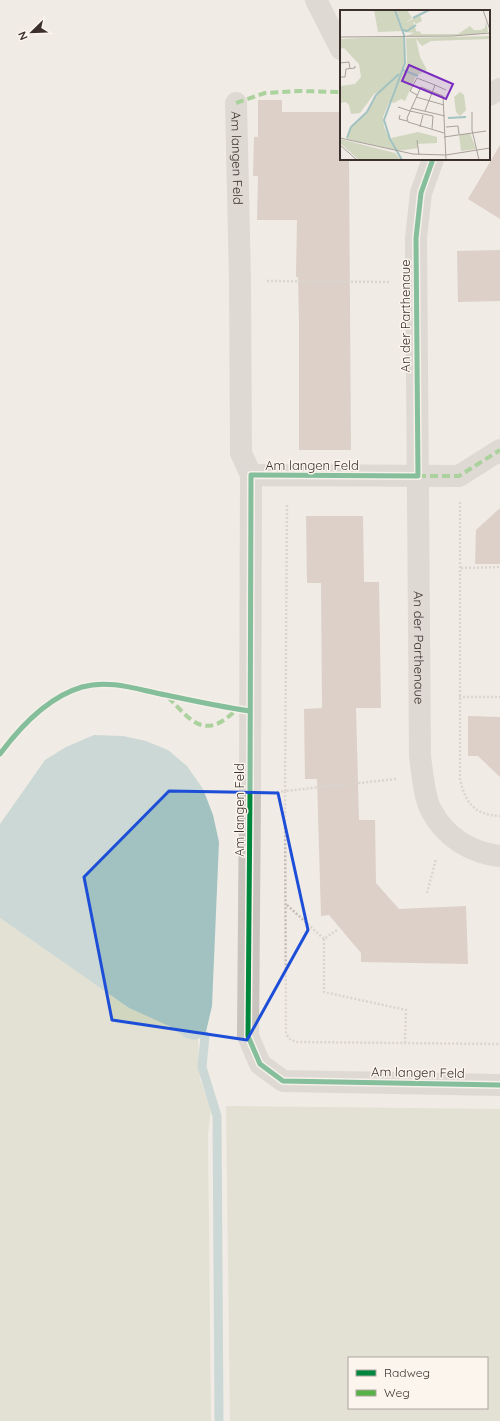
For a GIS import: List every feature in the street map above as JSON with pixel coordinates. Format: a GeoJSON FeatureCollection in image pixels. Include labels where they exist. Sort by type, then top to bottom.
{"type":"FeatureCollection","features":[{"type":"Feature","properties":{"kind":"street"},"geometry":{"type":"LineString","coordinates":[[316,0],[340,47]]}},
{"type":"Feature","properties":{"kind":"street"},"geometry":{"type":"LineString","coordinates":[[490,94],[500,89]]}},
{"type":"Feature","properties":{"kind":"street","name":"Am langen Feld"},"geometry":{"type":"LineString","coordinates":[[236,103],[240,281],[241,453],[251,476],[248,1036],[260,1064],[283,1081],[500,1085]]}},
{"type":"Feature","properties":{"kind":"street","name":"An der Parthenaue"},"geometry":{"type":"LineString","coordinates":[[433,160],[421,193],[416,238],[415,282],[420,756],[430,810],[449,835],[480,853],[500,856]]}},
{"type":"Feature","properties":{"kind":"street"},"geometry":{"type":"LineString","coordinates":[[459,476],[500,450]]}},
{"type":"Feature","properties":{"kind":"street","name":"Am langen Feld"},"geometry":{"type":"LineString","coordinates":[[251,476],[459,476]]}},
{"type":"Feature","properties":{"kind":"path"},"geometry":{"type":"LineString","coordinates":[[240,281],[415,282]]}},
{"type":"Feature","properties":{"kind":"path"},"geometry":{"type":"LineString","coordinates":[[459,476],[460,779],[464,794],[471,805],[481,812],[500,816]]}},
{"type":"Feature","properties":{"kind":"path"},"geometry":{"type":"LineString","coordinates":[[287,496],[285,791],[287,904],[286,1034],[290,1039],[296,1042],[500,1044]]}},
{"type":"Feature","properties":{"kind":"path"},"geometry":{"type":"LineString","coordinates":[[460,568],[500,568]]}},
{"type":"Feature","properties":{"kind":"path"},"geometry":{"type":"LineString","coordinates":[[459,697],[500,697]]}},
{"type":"Feature","properties":{"kind":"path"},"geometry":{"type":"LineString","coordinates":[[285,791],[423,777]]}},
{"type":"Feature","properties":{"kind":"path"},"geometry":{"type":"LineString","coordinates":[[427,893],[439,850],[449,835]]}},
{"type":"Feature","properties":{"kind":"path"},"geometry":{"type":"LineString","coordinates":[[287,904],[324,939],[324,992],[406,1010],[405,1043]]}},
{"type":"Feature","properties":{"kind":"path"},"geometry":{"type":"LineString","coordinates":[[324,939],[336,930]]}},
{"type":"Feature","properties":{"kind":"highlighted area"},"geometry":{"type":"Polygon","coordinates":[[[169,791],[278,793],[308,930],[247,1040],[112,1020],[84,877],[169,791]]]}},
{"type":"Feature","properties":{"kind":"green space"},"geometry":{"type":"Polygon","coordinates":[[[0,918],[129,1008],[164,1023],[189,1039],[198,1039],[200,1079],[211,1109],[208,1134],[211,1421],[0,1421],[0,918]]]}},
{"type":"Feature","properties":{"kind":"green space"},"geometry":{"type":"Polygon","coordinates":[[[226,1106],[500,1109],[500,1421],[230,1421],[226,1106]]]}},
{"type":"Feature","properties":{"kind":"water"},"geometry":{"type":"Polygon","coordinates":[[[94,735],[123,736],[146,741],[168,750],[187,766],[203,789],[213,815],[219,842],[212,1006],[205,1036],[195,1040],[186,1038],[169,1026],[129,1008],[0,918],[0,824],[45,760],[66,747],[94,735]]]}},
{"type":"Feature","properties":{"kind":"building"},"geometry":{"type":"Polygon","coordinates":[[[258,100],[282,100],[282,112],[340,112],[340,160],[349,160],[351,450],[299,450],[299,321],[298,277],[296,277],[297,220],[257,220],[258,176],[253,176],[254,137],[258,137],[258,100]]]}},
{"type":"Feature","properties":{"kind":"building"},"geometry":{"type":"Polygon","coordinates":[[[500,145],[500,219],[468,199],[500,145]]]}},
{"type":"Feature","properties":{"kind":"building"},"geometry":{"type":"Polygon","coordinates":[[[500,250],[500,301],[458,302],[457,251],[500,250]]]}},
{"type":"Feature","properties":{"kind":"building"},"geometry":{"type":"Polygon","coordinates":[[[500,508],[500,564],[475,564],[476,530],[500,508]]]}},
{"type":"Feature","properties":{"kind":"building"},"geometry":{"type":"Polygon","coordinates":[[[306,516],[363,516],[364,582],[379,582],[381,708],[356,708],[359,820],[375,820],[376,883],[399,909],[466,906],[468,964],[361,962],[361,953],[329,915],[321,916],[317,779],[305,779],[304,709],[322,708],[321,583],[307,583],[306,516]]]}},
{"type":"Feature","properties":{"kind":"building"},"geometry":{"type":"Polygon","coordinates":[[[468,716],[500,717],[500,777],[478,756],[468,756],[468,716]]]}},
{"type":"Feature","properties":{"kind":"waterway"},"geometry":{"type":"LineString","coordinates":[[205,1036],[202,1067],[217,1116],[219,1421]]}},
{"type":"Feature","properties":{"kind":"marked path"},"geometry":{"type":"LineString","coordinates":[[236,103],[265,93],[300,91],[340,92]]}},
{"type":"Feature","properties":{"kind":"marked path"},"geometry":{"type":"LineString","coordinates":[[418,476],[459,476],[500,450]]}},
{"type":"Feature","properties":{"kind":"marked path"},"geometry":{"type":"LineString","coordinates":[[168,697],[184,714],[192,720],[207,726],[216,724],[226,719],[237,709]]}},
{"type":"Feature","properties":{"kind":"cycle path"},"geometry":{"type":"LineString","coordinates":[[433,160],[421,193],[416,238],[418,476],[251,475],[248,1036],[260,1064],[283,1081],[500,1085]]}},
{"type":"Feature","properties":{"kind":"cycle path"},"geometry":{"type":"LineString","coordinates":[[0,754],[16,734],[46,705],[70,692],[82,687],[93,685],[103,684],[124,686],[208,704],[250,711]]}}]}
